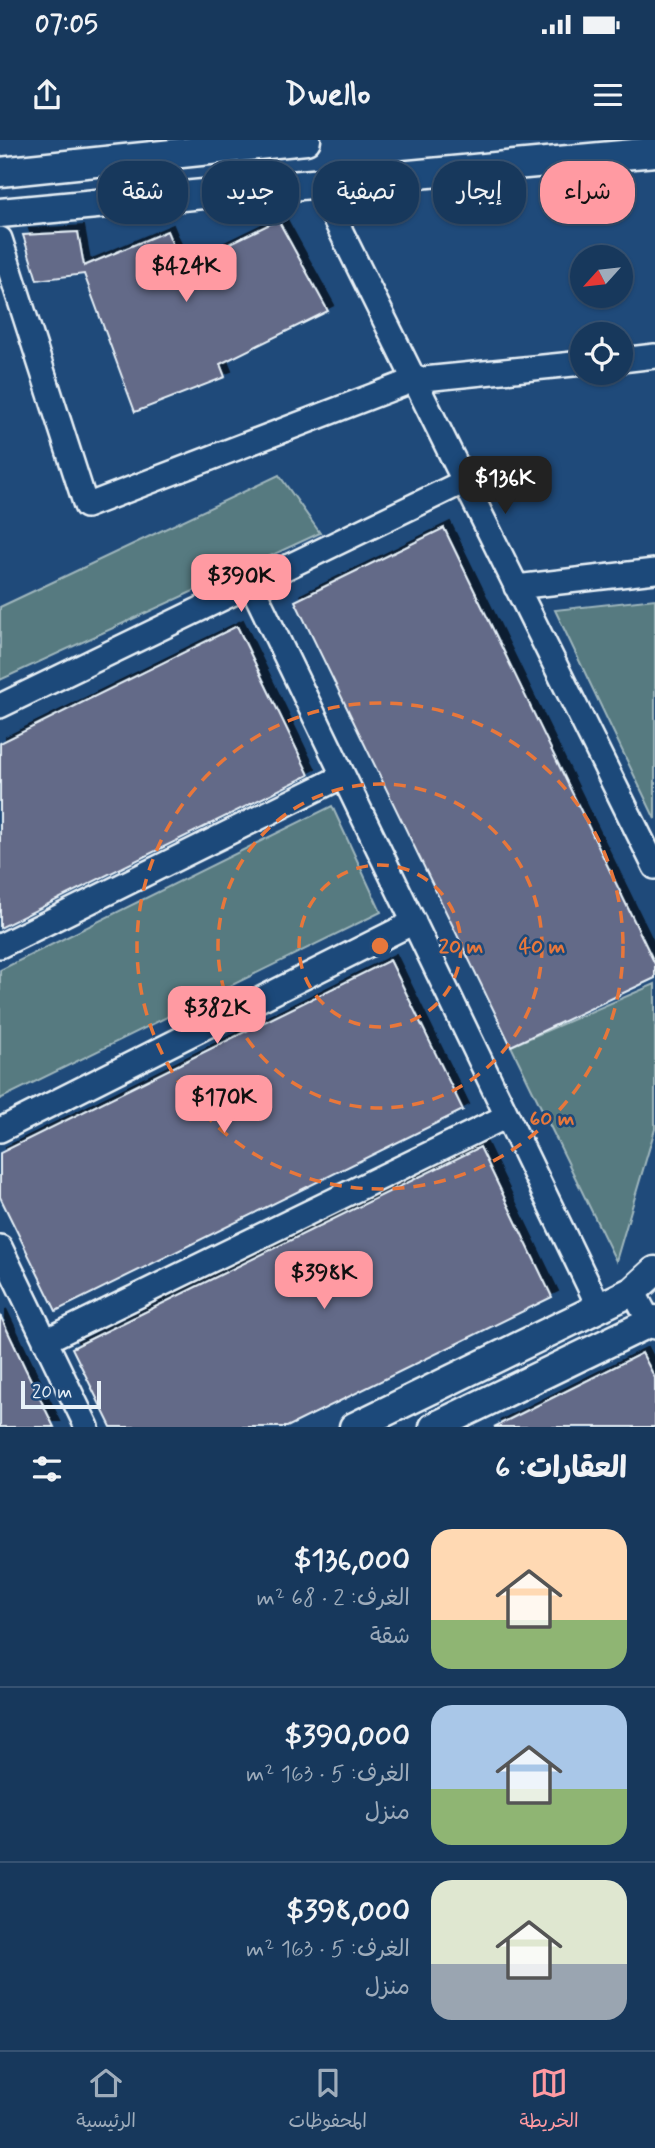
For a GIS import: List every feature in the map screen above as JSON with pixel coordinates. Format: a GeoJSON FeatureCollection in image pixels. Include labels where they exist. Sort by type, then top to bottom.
{"type":"FeatureCollection","features":[{"type":"Feature","properties":{"kind":"street"},"geometry":{"type":"LineString","coordinates":[[0,172],[306,140]]}},
{"type":"Feature","properties":{"kind":"street"},"geometry":{"type":"LineString","coordinates":[[419,170],[570,150],[655,152]]}},
{"type":"Feature","properties":{"kind":"street"},"geometry":{"type":"LineString","coordinates":[[33,169],[39,211]]}},
{"type":"Feature","properties":{"kind":"street"},"geometry":{"type":"LineString","coordinates":[[0,213],[313,183]]}},
{"type":"Feature","properties":{"kind":"street"},"geometry":{"type":"LineString","coordinates":[[337,224],[655,867]]}},
{"type":"Feature","properties":{"kind":"street"},"geometry":{"type":"LineString","coordinates":[[0,239],[86,506],[414,380],[570,364]]}},
{"type":"Feature","properties":{"kind":"street"},"geometry":{"type":"LineString","coordinates":[[633,359],[655,356]]}},
{"type":"Feature","properties":{"kind":"street"},"geometry":{"type":"LineString","coordinates":[[0,706],[463,482]]}},
{"type":"Feature","properties":{"kind":"street"},"geometry":{"type":"LineString","coordinates":[[516,587],[655,571]]}},
{"type":"Feature","properties":{"kind":"street"},"geometry":{"type":"LineString","coordinates":[[251,584],[599,1307]]}},
{"type":"Feature","properties":{"kind":"street"},"geometry":{"type":"LineString","coordinates":[[0,946],[343,776]]}},
{"type":"Feature","properties":{"kind":"street"},"geometry":{"type":"LineString","coordinates":[[0,1130],[414,922]]}},
{"type":"Feature","properties":{"kind":"street"},"geometry":{"type":"LineString","coordinates":[[45,1341],[507,1116]]}},
{"type":"Feature","properties":{"kind":"street"},"geometry":{"type":"LineString","coordinates":[[0,1247],[87,1427]]}},
{"type":"Feature","properties":{"kind":"street"},"geometry":{"type":"LineString","coordinates":[[354,1427],[634,1291],[655,1271]]}},
{"type":"Feature","properties":{"kind":"street"},"geometry":{"type":"LineString","coordinates":[[434,1427],[653,1323],[634,1291]]}},
{"type":"Feature","properties":{"kind":"street"},"geometry":{"type":"LineString","coordinates":[[445,1383],[460,1415]]}},
{"type":"Feature","properties":{"kind":"green space"},"geometry":{"type":"Polygon","coordinates":[[[279,475],[320,533],[0,680],[0,607],[279,475]]]}},
{"type":"Feature","properties":{"kind":"green space"},"geometry":{"type":"Polygon","coordinates":[[[655,599],[655,819],[555,610],[655,599]]]}},
{"type":"Feature","properties":{"kind":"green space"},"geometry":{"type":"Polygon","coordinates":[[[332,806],[381,912],[0,1099],[0,970],[332,806]]]}},
{"type":"Feature","properties":{"kind":"green space"},"geometry":{"type":"Polygon","coordinates":[[[655,984],[655,1129],[616,1261],[511,1046],[655,984]]]}},
{"type":"Feature","properties":{"kind":"building"},"geometry":{"type":"Polygon","coordinates":[[[270,224],[280,224],[328,311],[220,364],[225,377],[135,412],[84,274],[37,280],[23,235],[78,232],[84,266],[167,231],[182,267],[270,224]]]}},
{"type":"Feature","properties":{"kind":"building"},"geometry":{"type":"Polygon","coordinates":[[[444,528],[655,964],[655,978],[511,1046],[295,601],[444,528]]]}},
{"type":"Feature","properties":{"kind":"building"},"geometry":{"type":"Polygon","coordinates":[[[237,626],[309,775],[0,928],[0,743],[237,626]]]}},
{"type":"Feature","properties":{"kind":"building"},"geometry":{"type":"Polygon","coordinates":[[[390,960],[463,1110],[56,1311],[0,1197],[0,1153],[390,960]]]}},
{"type":"Feature","properties":{"kind":"building"},"geometry":{"type":"Polygon","coordinates":[[[480,1147],[552,1297],[287,1427],[111,1427],[72,1348],[480,1147]]]}},
{"type":"Feature","properties":{"kind":"building"},"geometry":{"type":"Polygon","coordinates":[[[0,1315],[25,1368],[54,1427],[0,1427],[0,1315]]]}},
{"type":"Feature","properties":{"kind":"building"},"geometry":{"type":"Polygon","coordinates":[[[642,1353],[655,1378],[655,1427],[494,1427],[642,1353]]]}}]}
